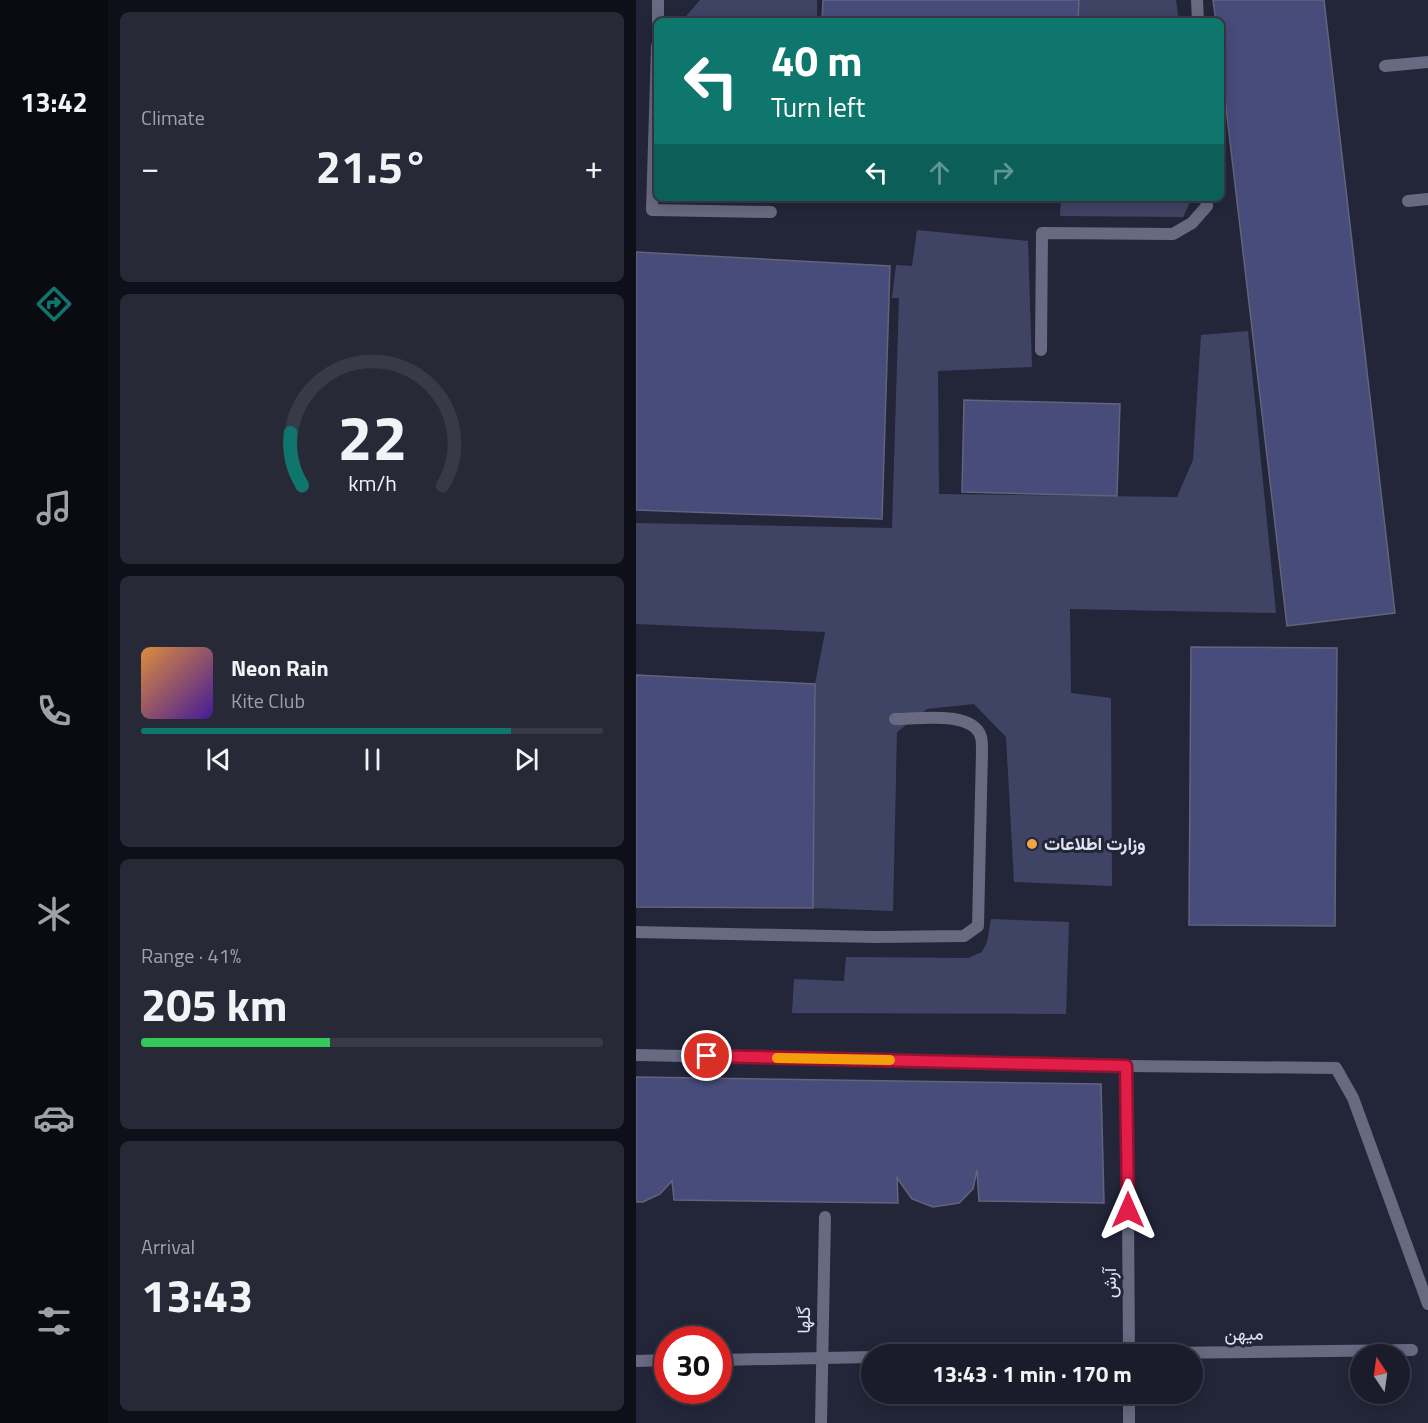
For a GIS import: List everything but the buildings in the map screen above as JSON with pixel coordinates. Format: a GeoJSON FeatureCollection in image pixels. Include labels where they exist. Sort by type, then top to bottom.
{"type":"FeatureCollection","features":[{"type":"Feature","properties":{"kind":"street"},"geometry":{"type":"LineString","coordinates":[[658,0],[658,18]]}},
{"type":"Feature","properties":{"kind":"street"},"geometry":{"type":"LineString","coordinates":[[1197,0],[1198,18]]}},
{"type":"Feature","properties":{"kind":"street"},"geometry":{"type":"LineString","coordinates":[[1385,66],[1428,62]]}},
{"type":"Feature","properties":{"kind":"street"},"geometry":{"type":"LineString","coordinates":[[654,144],[652,210],[771,212]]}},
{"type":"Feature","properties":{"kind":"street"},"geometry":{"type":"LineString","coordinates":[[1408,201],[1428,199]]}},
{"type":"Feature","properties":{"kind":"street"},"geometry":{"type":"LineString","coordinates":[[1041,350],[1042,233],[1173,234],[1192,223],[1207,206],[1206,201]]}},
{"type":"Feature","properties":{"kind":"street"},"geometry":{"type":"LineString","coordinates":[[636,932],[876,937],[963,936],[978,926],[981,735],[969,722],[949,718],[895,719]]}},
{"type":"Feature","properties":{"kind":"street"},"geometry":{"type":"LineString","coordinates":[[636,1055],[1126,1066],[1336,1068],[1353,1098],[1428,1304]]}},
{"type":"Feature","properties":{"kind":"street","name":"آرش"},"geometry":{"type":"LineString","coordinates":[[1126,1066],[1129,1344]]}},
{"type":"Feature","properties":{"kind":"street","name":"گلها"},"geometry":{"type":"LineString","coordinates":[[821,1423],[825,1217]]}},
{"type":"Feature","properties":{"kind":"street","name":"میهن"},"geometry":{"type":"LineString","coordinates":[[1203,1353],[1412,1350]]}},
{"type":"Feature","properties":{"kind":"street"},"geometry":{"type":"LineString","coordinates":[[732,1360],[861,1358]]}},
{"type":"Feature","properties":{"kind":"street"},"geometry":{"type":"LineString","coordinates":[[636,1361],[654,1360]]}},
{"type":"Feature","properties":{"kind":"street"},"geometry":{"type":"LineString","coordinates":[[1129,1404],[1129,1423]]}},
{"type":"Feature","properties":{"kind":"shaded area"},"geometry":{"type":"Polygon","coordinates":[[[700,0],[817,0],[817,18],[685,18],[700,0]]]}},
{"type":"Feature","properties":{"kind":"shaded area"},"geometry":{"type":"Polygon","coordinates":[[[1071,0],[1176,0],[1179,18],[1070,18],[1071,0]]]}},
{"type":"Feature","properties":{"kind":"shaded area"},"geometry":{"type":"Polygon","coordinates":[[[1061,201],[1191,201],[1183,217],[1060,216],[1061,201]]]}},
{"type":"Feature","properties":{"kind":"shaded area"},"geometry":{"type":"Polygon","coordinates":[[[917,230],[1028,241],[1032,367],[938,371],[939,494],[1177,497],[1193,460],[1201,335],[1248,331],[1276,613],[1070,609],[1071,693],[1111,698],[1112,886],[1014,882],[1006,737],[974,704],[927,709],[897,732],[893,911],[813,908],[815,684],[825,632],[636,624],[636,523],[892,528],[899,298],[892,298],[896,265],[912,266],[917,230]]]}},
{"type":"Feature","properties":{"kind":"shaded area"},"geometry":{"type":"Polygon","coordinates":[[[991,919],[1069,922],[1066,1014],[792,1013],[794,979],[844,981],[846,957],[968,958],[982,952],[987,942],[991,919]]]}},
{"type":"Feature","properties":{"kind":"slow traffic"},"geometry":{"type":"LineString","coordinates":[[777,1058],[890,1060]]}},
{"type":"Feature","properties":{"kind":"place","name":"وزارت اطلاعات"},"geometry":{"type":"Point","coordinates":[1032,844]}},
{"type":"Feature","properties":{"kind":"route"},"geometry":{"type":"LineString","coordinates":[[707,1056],[1126,1066],[1128,1210]]}}]}
